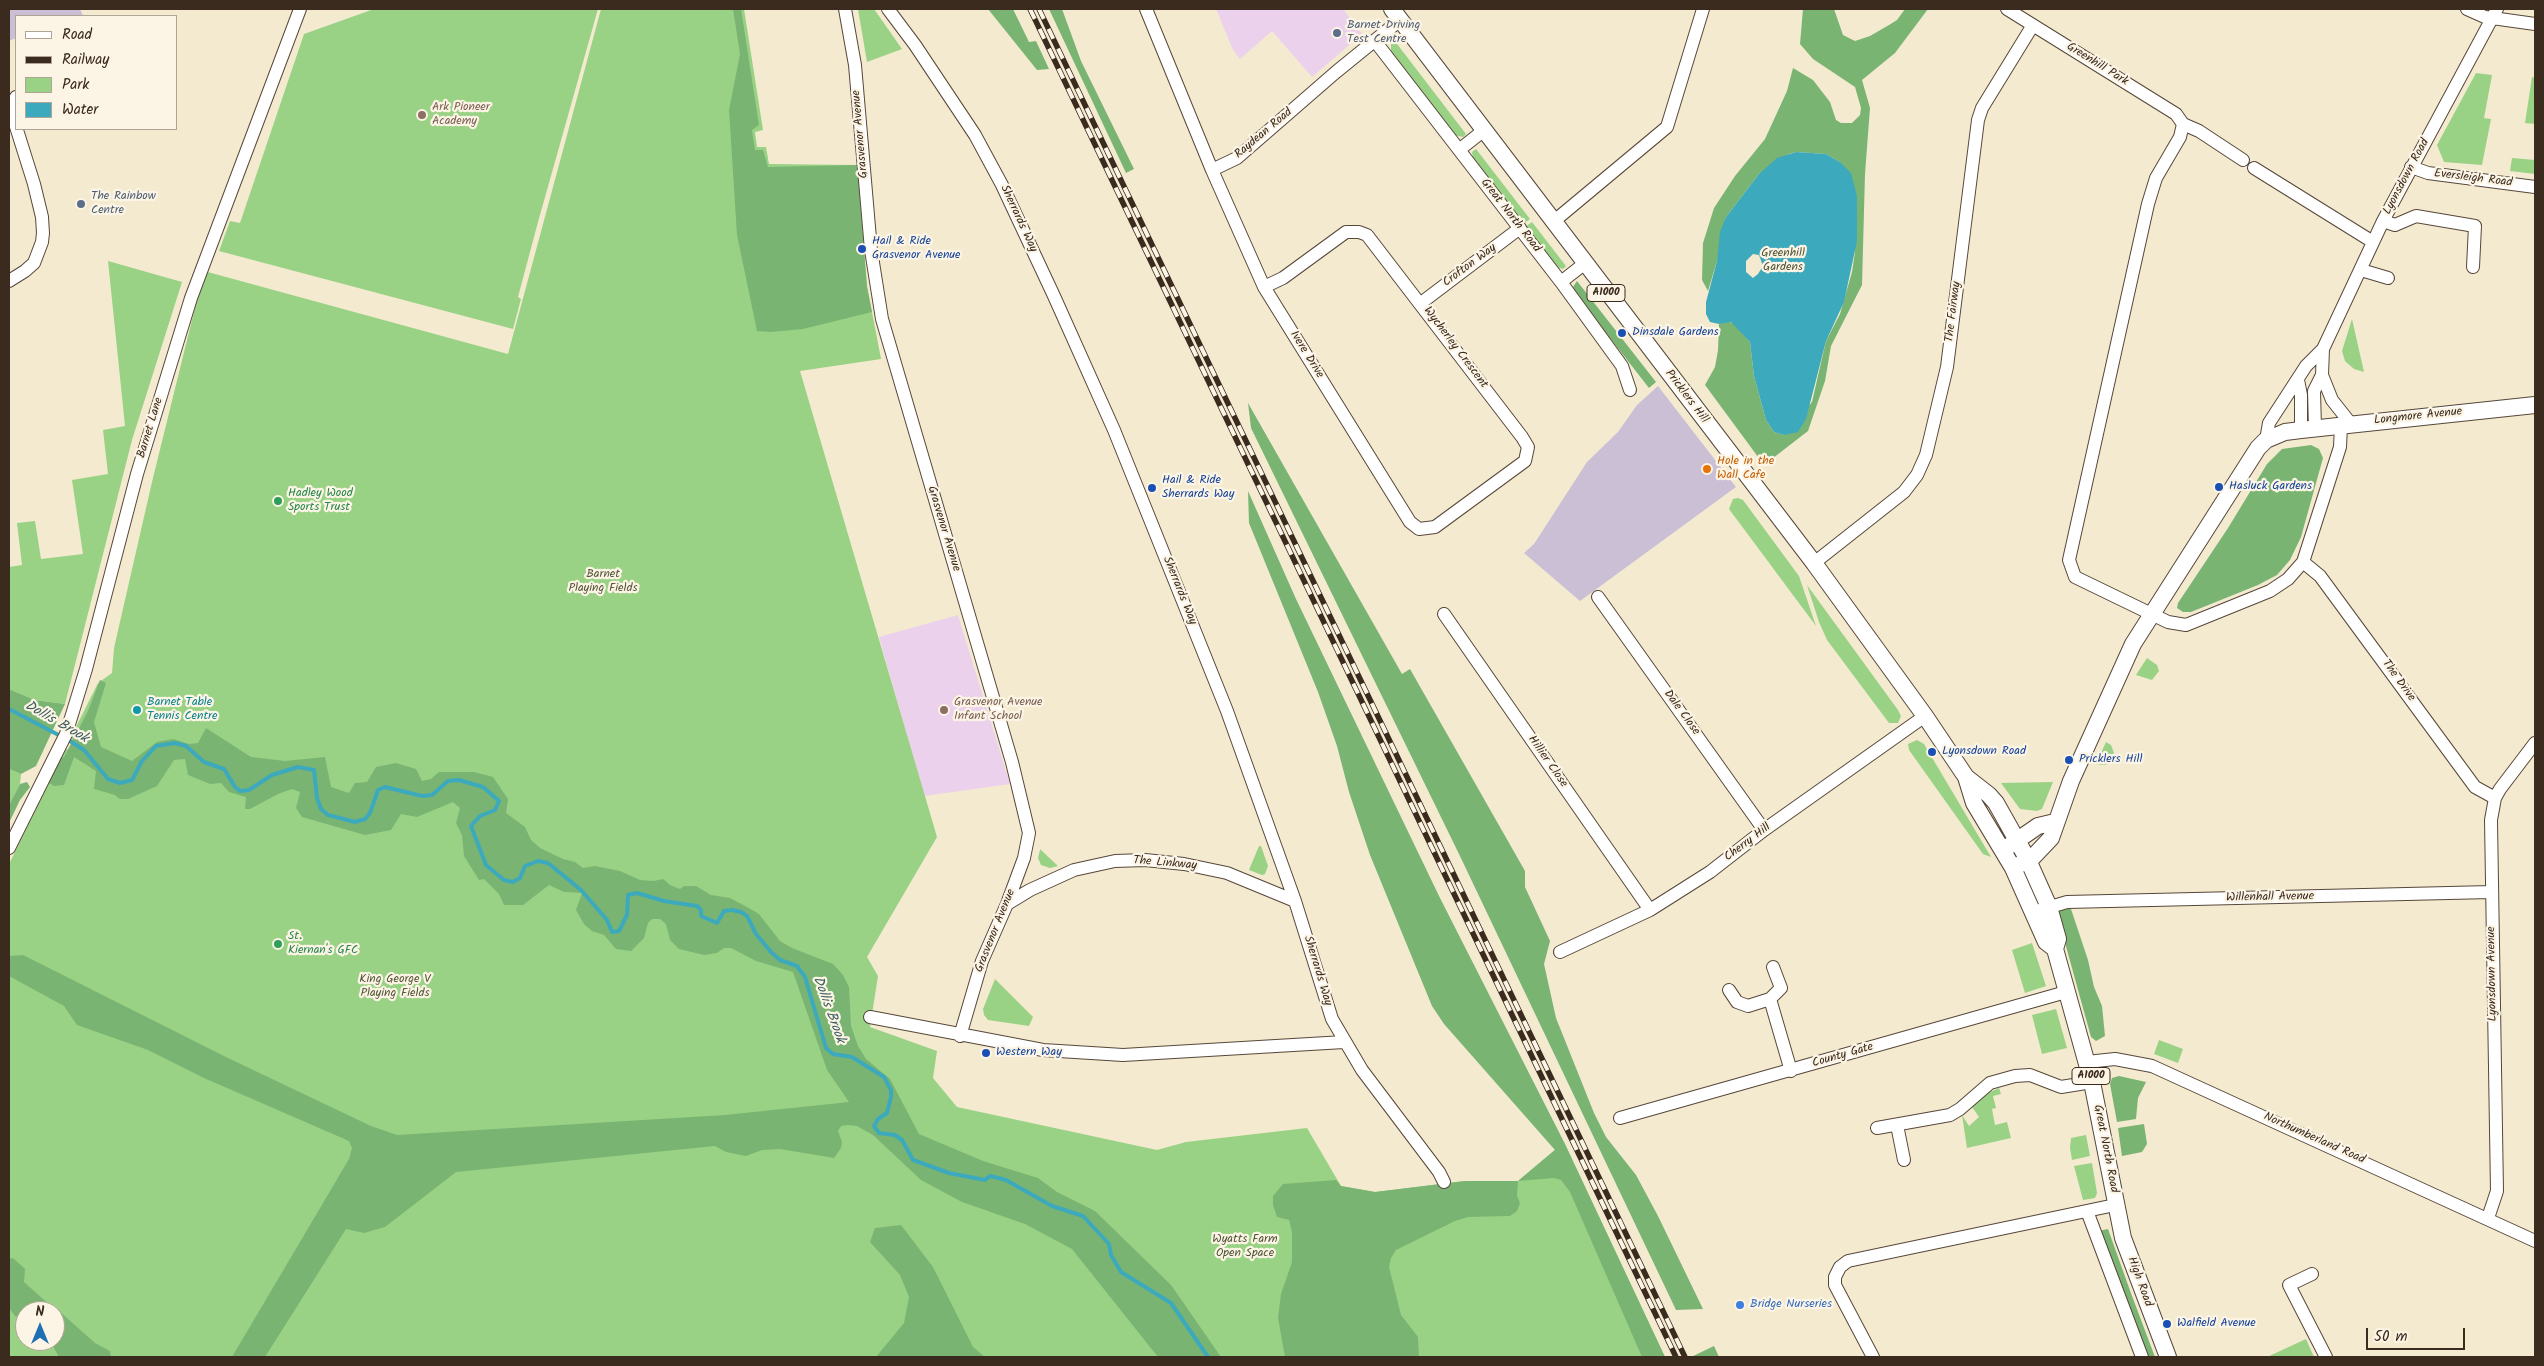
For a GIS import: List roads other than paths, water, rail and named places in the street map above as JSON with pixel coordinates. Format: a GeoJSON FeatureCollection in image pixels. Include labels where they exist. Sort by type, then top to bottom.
{"type":"FeatureCollection","features":[{"type":"Feature","properties":{"kind":"main road","name":"Pricklers Hill"},"geometry":{"type":"LineString","coordinates":[[1396,15],[1584,264],[1814,563],[1925,716],[1966,777],[1974,804],[2010,845]]}},
{"type":"Feature","properties":{"kind":"main road","name":"Longmore Avenue"},"geometry":{"type":"LineString","coordinates":[[2308,429],[2535,405]]}},
{"type":"Feature","properties":{"kind":"main road"},"geometry":{"type":"LineString","coordinates":[[2266,440],[2285,432],[2308,429]]}},
{"type":"Feature","properties":{"kind":"main road","name":"Lyonsdown Road"},"geometry":{"type":"LineString","coordinates":[[2013,868],[2028,860],[2051,838],[2055,822],[2071,781],[2133,644],[2258,448],[2266,440]]}},
{"type":"Feature","properties":{"kind":"main road"},"geometry":{"type":"LineString","coordinates":[[2010,845],[2038,826],[2055,822]]}},
{"type":"Feature","properties":{"kind":"main road","name":"Great North Road"},"geometry":{"type":"LineString","coordinates":[[2010,845],[2028,860],[2049,906],[2058,939],[2055,949],[2092,1082],[2116,1206]]}},
{"type":"Feature","properties":{"kind":"main road","name":"Great North Road"},"geometry":{"type":"LineString","coordinates":[[2010,845],[2013,868],[2046,942],[2055,949]]}},
{"type":"Feature","properties":{"kind":"main road","name":"High Road"},"geometry":{"type":"LineString","coordinates":[[2116,1206],[2123,1238],[2168,1357]]}},
{"type":"Feature","properties":{"kind":"street","name":"Barnet Lane"},"geometry":{"type":"LineString","coordinates":[[9,848],[66,734],[86,669],[137,474],[189,305],[300,9]]}},
{"type":"Feature","properties":{"kind":"street","name":"Grasvenor Avenue"},"geometry":{"type":"LineString","coordinates":[[845,9],[855,65],[871,250],[882,319],[1024,805],[1029,832],[1024,858],[1007,904],[982,961],[960,1036]]}},
{"type":"Feature","properties":{"kind":"street","name":"Sherrards Way"},"geometry":{"type":"LineString","coordinates":[[888,9],[920,52],[975,135],[1002,185],[1114,430],[1227,711],[1295,901],[1332,1019],[1344,1042],[1368,1078],[1439,1172],[1444,1182]]}},
{"type":"Feature","properties":{"kind":"street"},"geometry":{"type":"LineString","coordinates":[[1146,9],[1212,170]]}},
{"type":"Feature","properties":{"kind":"street"},"geometry":{"type":"LineString","coordinates":[[1554,222],[1658,137],[1667,127],[1703,9]]}},
{"type":"Feature","properties":{"kind":"street","name":"Greenhill Park"},"geometry":{"type":"LineString","coordinates":[[2007,9],[2176,114],[2183,124],[2200,131],[2243,160]]}},
{"type":"Feature","properties":{"kind":"street"},"geometry":{"type":"LineString","coordinates":[[2467,9],[2479,15],[2495,13],[2535,24]]}},
{"type":"Feature","properties":{"kind":"street","name":"Lyonsdown Road"},"geometry":{"type":"LineString","coordinates":[[2266,440],[2269,423],[2306,366],[2323,349],[2383,221],[2495,13]]}},
{"type":"Feature","properties":{"kind":"street","name":"Raydean Road"},"geometry":{"type":"LineString","coordinates":[[1212,170],[1237,158],[1375,41],[1396,15]]}},
{"type":"Feature","properties":{"kind":"street","name":"The Fairway"},"geometry":{"type":"LineString","coordinates":[[1814,563],[1904,492],[1917,476],[1926,455],[1947,367],[1978,120],[1982,108],[2033,25]]}},
{"type":"Feature","properties":{"kind":"street","name":"Great North Road"},"geometry":{"type":"LineString","coordinates":[[1375,41],[1561,282],[1622,366],[1630,390]]}},
{"type":"Feature","properties":{"kind":"street"},"geometry":{"type":"LineString","coordinates":[[15,99],[12,114],[15,124]]}},
{"type":"Feature","properties":{"kind":"street"},"geometry":{"type":"LineString","coordinates":[[2183,124],[2180,137],[2156,178],[2148,204],[2069,560],[2075,577],[2168,622],[2186,625],[2270,591],[2288,579],[2303,562],[2346,425]]}},
{"type":"Feature","properties":{"kind":"street"},"geometry":{"type":"LineString","coordinates":[[9,281],[34,263],[42,242],[43,233],[42,217],[34,184],[17,130]]}},
{"type":"Feature","properties":{"kind":"street"},"geometry":{"type":"LineString","coordinates":[[1460,150],[1483,131]]}},
{"type":"Feature","properties":{"kind":"street","name":"Eversleigh Road"},"geometry":{"type":"LineString","coordinates":[[2411,167],[2428,173],[2535,187]]}},
{"type":"Feature","properties":{"kind":"street"},"geometry":{"type":"LineString","coordinates":[[2254,168],[2373,242]]}},
{"type":"Feature","properties":{"kind":"street","name":"Ivere Drive"},"geometry":{"type":"LineString","coordinates":[[1212,170],[1264,287],[1406,518],[1420,528]]}},
{"type":"Feature","properties":{"kind":"street"},"geometry":{"type":"LineString","coordinates":[[2383,221],[2395,225],[2416,216],[2476,226],[2473,267]]}},
{"type":"Feature","properties":{"kind":"street","name":"Crofton Way"},"geometry":{"type":"LineString","coordinates":[[1421,303],[1520,228]]}},
{"type":"Feature","properties":{"kind":"street","name":"Wycherley Crescent"},"geometry":{"type":"LineString","coordinates":[[1264,287],[1283,278],[1342,234],[1354,231],[1372,239],[1522,437],[1528,453],[1521,466],[1435,527],[1420,528]]}},
{"type":"Feature","properties":{"kind":"street"},"geometry":{"type":"LineString","coordinates":[[1561,282],[1584,264]]}},
{"type":"Feature","properties":{"kind":"street"},"geometry":{"type":"LineString","coordinates":[[2361,270],[2388,278]]}},
{"type":"Feature","properties":{"kind":"street","name":"Lyonsdown Road"},"geometry":{"type":"LineString","coordinates":[[2323,349],[2322,375],[2332,400],[2346,425]]}},
{"type":"Feature","properties":{"kind":"street","name":"Lyonsdown Road"},"geometry":{"type":"LineString","coordinates":[[2308,429],[2314,391],[2322,375]]}},
{"type":"Feature","properties":{"kind":"street"},"geometry":{"type":"LineString","coordinates":[[2298,380],[2308,429]]}},
{"type":"Feature","properties":{"kind":"street","name":"The Drive"},"geometry":{"type":"LineString","coordinates":[[2303,562],[2320,576],[2475,786],[2495,798]]}},
{"type":"Feature","properties":{"kind":"street","name":"Dale Close"},"geometry":{"type":"LineString","coordinates":[[1598,596],[1764,830]]}},
{"type":"Feature","properties":{"kind":"street","name":"Hillier Close"},"geometry":{"type":"LineString","coordinates":[[1444,614],[1650,910]]}},
{"type":"Feature","properties":{"kind":"street","name":"Cherry Hill"},"geometry":{"type":"LineString","coordinates":[[1560,952],[1650,910],[1710,872],[1764,830],[1925,716]]}},
{"type":"Feature","properties":{"kind":"street","name":"Lyonsdown Avenue"},"geometry":{"type":"LineString","coordinates":[[2488,1218],[2496,1190],[2491,820],[2495,798],[2508,776],[2535,743]]}},
{"type":"Feature","properties":{"kind":"street","name":"The Linkway"},"geometry":{"type":"LineString","coordinates":[[1007,904],[1030,890],[1074,870],[1115,861],[1145,860],[1184,864],[1228,873],[1295,901]]}},
{"type":"Feature","properties":{"kind":"street","name":"Willenhall Avenue"},"geometry":{"type":"LineString","coordinates":[[2033,912],[2067,902],[2492,892]]}},
{"type":"Feature","properties":{"kind":"street"},"geometry":{"type":"LineString","coordinates":[[1729,990],[1737,1002],[1748,1006],[1770,999],[1781,988],[1773,968]]}},
{"type":"Feature","properties":{"kind":"street","name":"County Gate"},"geometry":{"type":"LineString","coordinates":[[1620,1118],[2066,992]]}},
{"type":"Feature","properties":{"kind":"street"},"geometry":{"type":"LineString","coordinates":[[1770,999],[1791,1071]]}},
{"type":"Feature","properties":{"kind":"street"},"geometry":{"type":"LineString","coordinates":[[870,1017],[960,1036],[1043,1050],[1123,1055],[1344,1042]]}},
{"type":"Feature","properties":{"kind":"street","name":"Northumberland Road"},"geometry":{"type":"LineString","coordinates":[[2087,1062],[2115,1059],[2152,1066],[2535,1241]]}},
{"type":"Feature","properties":{"kind":"street"},"geometry":{"type":"LineString","coordinates":[[1877,1128],[1950,1115],[1960,1110],[1990,1083],[2015,1076],[2030,1075],[2061,1087],[2092,1082]]}},
{"type":"Feature","properties":{"kind":"street"},"geometry":{"type":"LineString","coordinates":[[1897,1125],[1904,1160]]}},
{"type":"Feature","properties":{"kind":"street"},"geometry":{"type":"LineString","coordinates":[[1873,1357],[1835,1285],[1835,1277],[1840,1267],[1848,1261],[2116,1206]]}},
{"type":"Feature","properties":{"kind":"street","name":"High Road"},"geometry":{"type":"LineString","coordinates":[[2087,1211],[2142,1357]]}},
{"type":"Feature","properties":{"kind":"street"},"geometry":{"type":"LineString","coordinates":[[2312,1274],[2290,1285],[2326,1357]]}},
{"type":"Feature","properties":{"kind":"water"},"geometry":{"type":"Polygon","coordinates":[[[1796,152],[1826,154],[1840,162],[1851,173],[1857,196],[1857,241],[1844,302],[1826,341],[1806,419],[1798,432],[1784,435],[1774,432],[1766,420],[1754,376],[1750,342],[1731,322],[1719,324],[1710,322],[1706,314],[1706,302],[1717,261],[1720,232],[1726,217],[1759,174],[1777,158],[1796,152]],[[1753,254],[1746,261],[1746,272],[1753,278],[1763,266],[1759,255],[1753,254]]]}},
{"type":"Feature","properties":{"kind":"waterway","name":"Dollis Brook"},"geometry":{"type":"LineString","coordinates":[[9,709],[84,750],[108,779],[120,783],[132,780],[142,761],[156,746],[175,743],[186,746],[204,762],[224,769],[235,787],[240,791],[249,790],[272,775],[298,767],[314,770],[317,798],[321,809],[328,815],[355,822],[365,819],[370,813],[378,790],[385,787],[422,796],[432,795],[448,781],[459,780],[483,787],[499,801],[495,810],[480,816],[471,826],[486,865],[504,880],[513,882],[520,878],[525,866],[538,861],[548,863],[581,890],[607,920],[612,932],[619,931],[627,915],[628,895],[637,893],[664,901],[697,906],[701,910],[701,916],[717,923],[724,911],[741,912],[747,916],[756,934],[771,952],[780,960],[797,966],[805,977],[826,1048],[833,1054],[852,1057],[884,1077],[891,1090],[891,1097],[887,1113],[878,1119],[874,1126],[879,1133],[895,1135],[902,1140],[913,1160],[949,1173],[985,1180],[990,1176],[1006,1180],[1052,1206],[1083,1216],[1109,1244],[1111,1255],[1121,1272],[1171,1303],[1208,1357]]}},
{"type":"Feature","properties":{"kind":"railway"},"geometry":{"type":"LineString","coordinates":[[1030,9],[1676,1357]]}},
{"type":"Feature","properties":{"kind":"railway"},"geometry":{"type":"LineString","coordinates":[[1039,9],[1685,1357]]}},
{"type":"Feature","properties":{"kind":"place","name":"Barnet Driving Test Centre"},"geometry":{"type":"Point","coordinates":[1337,33]}},
{"type":"Feature","properties":{"kind":"place","name":"Ark Pioneer Academy"},"geometry":{"type":"Point","coordinates":[422,115]}},
{"type":"Feature","properties":{"kind":"place","name":"The Rainbow Centre"},"geometry":{"type":"Point","coordinates":[81,204]}},
{"type":"Feature","properties":{"kind":"place","name":"Hail & Ride Grasvenor Avenue"},"geometry":{"type":"Point","coordinates":[862,249]}},
{"type":"Feature","properties":{"kind":"place","name":"Dinsdale Gardens"},"geometry":{"type":"Point","coordinates":[1622,333]}},
{"type":"Feature","properties":{"kind":"place","name":"Hole in the Wall Cafe"},"geometry":{"type":"Point","coordinates":[1707,469]}},
{"type":"Feature","properties":{"kind":"place","name":"Hasluck Gardens"},"geometry":{"type":"Point","coordinates":[2219,487]}},
{"type":"Feature","properties":{"kind":"place","name":"Hail & Ride Sherrards Way"},"geometry":{"type":"Point","coordinates":[1152,488]}},
{"type":"Feature","properties":{"kind":"place","name":"Hadley Wood Sports Trust"},"geometry":{"type":"Point","coordinates":[278,501]}},
{"type":"Feature","properties":{"kind":"place","name":"Barnet Table Tennis Centre"},"geometry":{"type":"Point","coordinates":[137,710]}},
{"type":"Feature","properties":{"kind":"place","name":"Grasvenor Avenue Infant School"},"geometry":{"type":"Point","coordinates":[944,710]}},
{"type":"Feature","properties":{"kind":"place","name":"Lyonsdown Road"},"geometry":{"type":"Point","coordinates":[1932,752]}},
{"type":"Feature","properties":{"kind":"place","name":"Pricklers Hill"},"geometry":{"type":"Point","coordinates":[2069,760]}},
{"type":"Feature","properties":{"kind":"place","name":"St. Kiernan's GFC"},"geometry":{"type":"Point","coordinates":[278,944]}},
{"type":"Feature","properties":{"kind":"place","name":"Western Way"},"geometry":{"type":"Point","coordinates":[986,1053]}},
{"type":"Feature","properties":{"kind":"place","name":"Bridge Nurseries"},"geometry":{"type":"Point","coordinates":[1740,1305]}},
{"type":"Feature","properties":{"kind":"place","name":"Walfield Avenue"},"geometry":{"type":"Point","coordinates":[2167,1324]}},
{"type":"Feature","properties":{"kind":"park label","name":"Greenhill Gardens"},"geometry":{"type":"Point","coordinates":[1783,261]}},
{"type":"Feature","properties":{"kind":"park label","name":"Barnet Playing Fields"},"geometry":{"type":"Point","coordinates":[603,582]}},
{"type":"Feature","properties":{"kind":"park label","name":"King George V Playing Fields"},"geometry":{"type":"Point","coordinates":[395,987]}},
{"type":"Feature","properties":{"kind":"park label","name":"Wyatts Farm Open Space"},"geometry":{"type":"Point","coordinates":[1245,1247]}}]}
